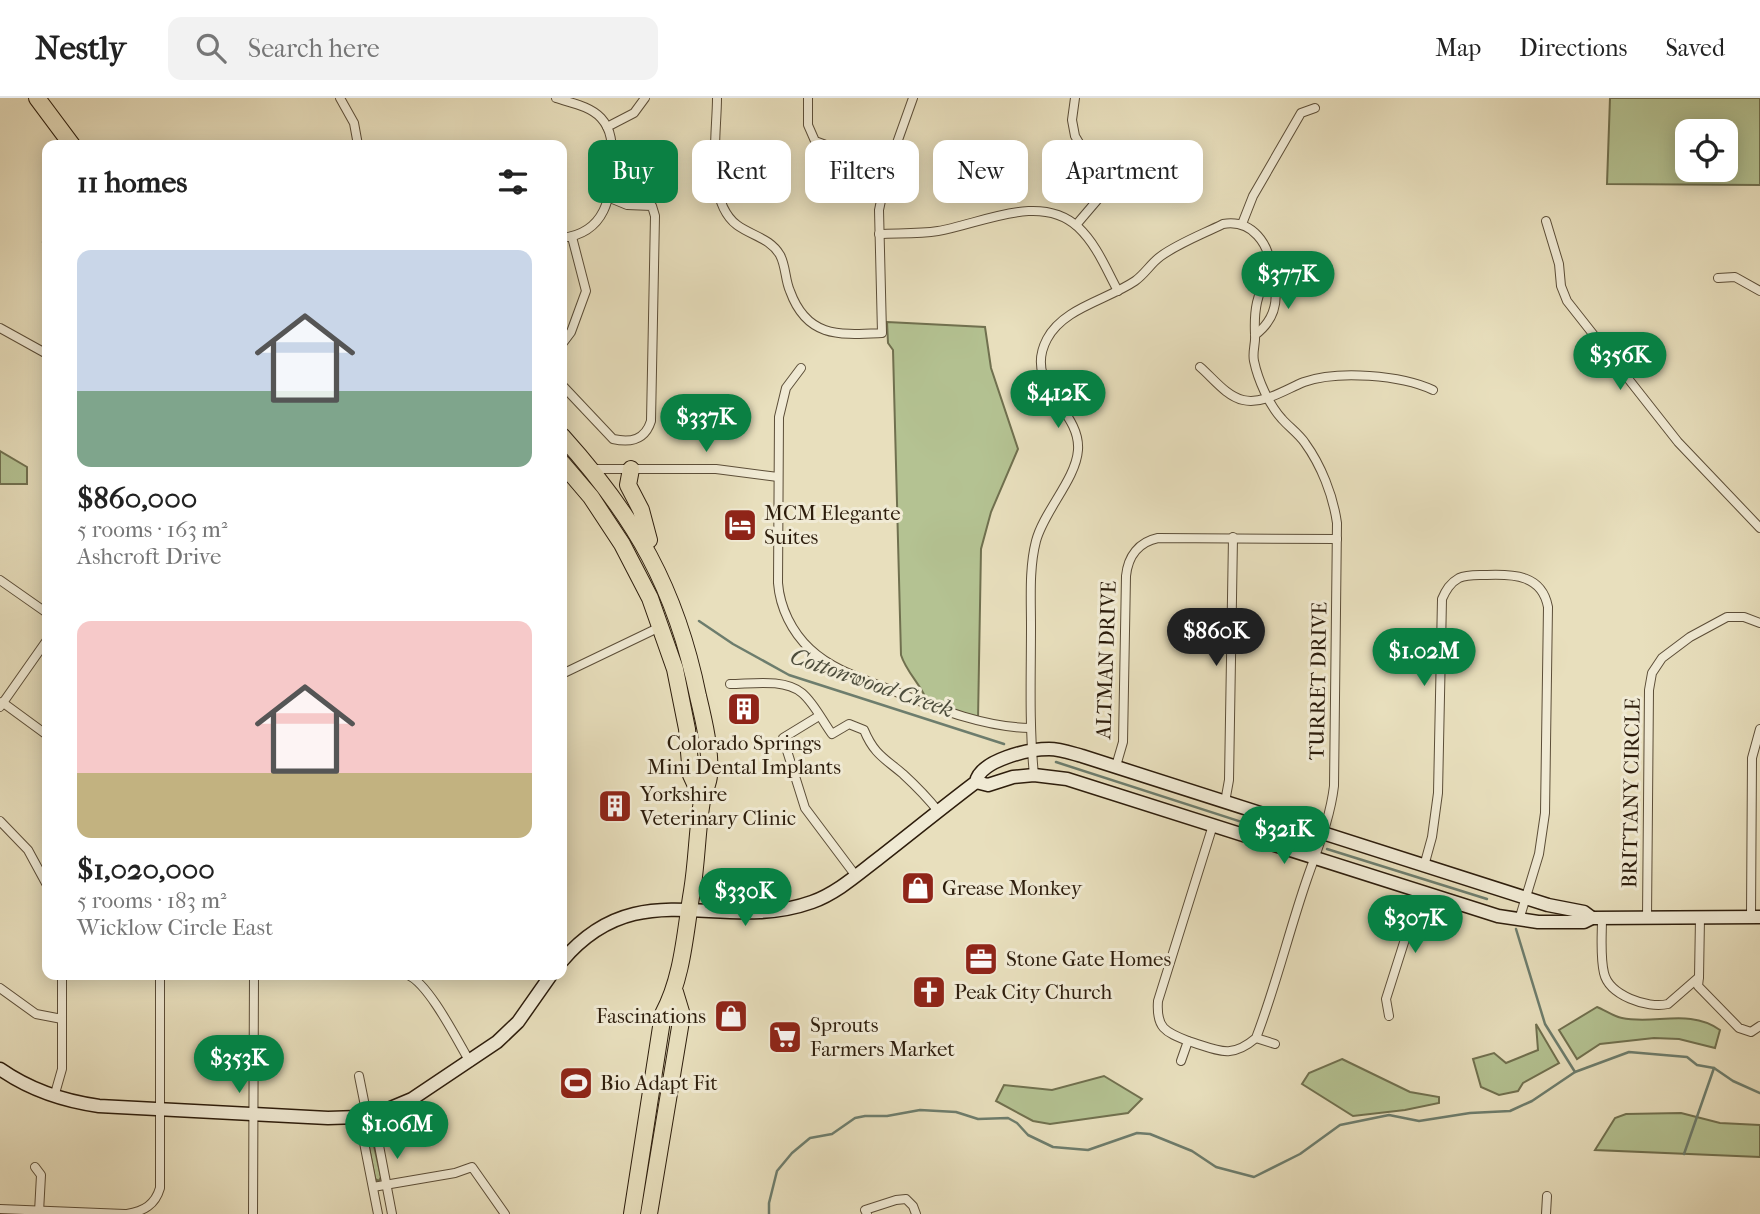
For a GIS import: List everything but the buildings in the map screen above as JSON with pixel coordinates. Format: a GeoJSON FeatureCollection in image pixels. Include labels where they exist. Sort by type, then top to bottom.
{"type":"FeatureCollection","features":[{"type":"Feature","properties":{"kind":"highway"},"geometry":{"type":"LineString","coordinates":[[37,98],[68,140]]}},
{"type":"Feature","properties":{"kind":"highway"},"geometry":{"type":"LineString","coordinates":[[567,442],[592,469],[640,537],[665,588]]}},
{"type":"Feature","properties":{"kind":"highway"},"geometry":{"type":"LineString","coordinates":[[567,468],[592,469]]}},
{"type":"Feature","properties":{"kind":"highway"},"geometry":{"type":"LineString","coordinates":[[567,468],[622,544],[662,626],[682,702],[691,775],[702,799]]}},
{"type":"Feature","properties":{"kind":"highway"},"geometry":{"type":"LineString","coordinates":[[631,469],[628,478],[630,492],[641,510],[644,527],[690,660],[703,716],[709,776],[702,799],[696,862],[675,992],[663,1014],[632,1214]]}},
{"type":"Feature","properties":{"kind":"highway"},"geometry":{"type":"LineString","coordinates":[[649,1214],[682,1015],[675,992]]}},
{"type":"Feature","properties":{"kind":"main road"},"geometry":{"type":"LineString","coordinates":[[567,956],[586,936],[613,919],[645,911],[770,911],[797,907],[832,892],[975,782],[984,769],[1031,750],[1067,752],[1116,766],[1424,866],[1597,918]]}},
{"type":"Feature","properties":{"kind":"main road"},"geometry":{"type":"LineString","coordinates":[[975,782],[988,785],[1013,777],[1034,775],[1067,779],[1420,892],[1519,920],[1584,922],[1597,918],[1756,918]]}},
{"type":"Feature","properties":{"kind":"main road"},"geometry":{"type":"LineString","coordinates":[[0,1069],[28,1086],[54,1097],[99,1107],[253,1115],[366,1116],[412,1099],[498,1042],[513,1028],[547,980]]}},
{"type":"Feature","properties":{"kind":"street"},"geometry":{"type":"LineString","coordinates":[[340,98],[354,123],[357,140]]}},
{"type":"Feature","properties":{"kind":"street"},"geometry":{"type":"LineString","coordinates":[[556,98],[592,111],[607,127],[611,140]]}},
{"type":"Feature","properties":{"kind":"street"},"geometry":{"type":"LineString","coordinates":[[607,127],[634,113],[645,98]]}},
{"type":"Feature","properties":{"kind":"street"},"geometry":{"type":"LineString","coordinates":[[717,98],[716,181],[724,211],[738,226],[765,240],[779,253],[793,300],[804,317],[831,333],[882,333],[880,203]]}},
{"type":"Feature","properties":{"kind":"street"},"geometry":{"type":"LineString","coordinates":[[807,98],[808,125],[815,140]]}},
{"type":"Feature","properties":{"kind":"street"},"geometry":{"type":"LineString","coordinates":[[898,140],[913,98]]}},
{"type":"Feature","properties":{"kind":"street"},"geometry":{"type":"LineString","coordinates":[[1075,98],[1072,120],[1075,136],[1103,183],[1099,198],[1076,225]]}},
{"type":"Feature","properties":{"kind":"street"},"geometry":{"type":"LineString","coordinates":[[1242,224],[1253,196],[1301,113],[1315,108]]}},
{"type":"Feature","properties":{"kind":"street"},"geometry":{"type":"LineString","coordinates":[[567,238],[598,218],[607,203]]}},
{"type":"Feature","properties":{"kind":"street"},"geometry":{"type":"LineString","coordinates":[[567,390],[613,439],[635,440],[643,436],[648,429],[651,421],[655,216],[652,206],[621,203]]}},
{"type":"Feature","properties":{"kind":"street"},"geometry":{"type":"LineString","coordinates":[[879,234],[940,230],[1028,211],[1052,214],[1076,225],[1096,247],[1118,291]]}},
{"type":"Feature","properties":{"kind":"street"},"geometry":{"type":"LineString","coordinates":[[1546,221],[1567,301],[1678,442],[1759,525]]}},
{"type":"Feature","properties":{"kind":"street"},"geometry":{"type":"LineString","coordinates":[[1034,775],[1030,727],[1033,554],[1042,522],[1074,467],[1078,448],[1074,429],[1046,385],[1040,362],[1046,340],[1059,323],[1135,281],[1161,256],[1223,224],[1242,224],[1256,233],[1270,257],[1275,292],[1272,316],[1255,335]]}},
{"type":"Feature","properties":{"kind":"street"},"geometry":{"type":"LineString","coordinates":[[567,337],[586,291],[572,237]]}},
{"type":"Feature","properties":{"kind":"street","name":"TURRET DRIVE"},"geometry":{"type":"LineString","coordinates":[[1256,1038],[1324,834],[1334,786],[1335,513],[1330,492],[1304,442],[1276,412],[1254,360],[1253,328],[1256,302],[1263,283],[1271,273]]}},
{"type":"Feature","properties":{"kind":"street"},"geometry":{"type":"LineString","coordinates":[[1718,278],[1735,277],[1760,291]]}},
{"type":"Feature","properties":{"kind":"street"},"geometry":{"type":"LineString","coordinates":[[0,328],[42,351]]}},
{"type":"Feature","properties":{"kind":"street"},"geometry":{"type":"LineString","coordinates":[[1200,367],[1237,399],[1251,402],[1307,381],[1338,377],[1417,382],[1433,390]]}},
{"type":"Feature","properties":{"kind":"street"},"geometry":{"type":"LineString","coordinates":[[801,368],[792,378],[782,401],[778,434],[779,593],[793,627],[811,649],[835,667],[928,704],[999,726],[1030,727]]}},
{"type":"Feature","properties":{"kind":"street"},"geometry":{"type":"LineString","coordinates":[[592,469],[716,469],[778,477]]}},
{"type":"Feature","properties":{"kind":"street"},"geometry":{"type":"LineString","coordinates":[[1225,802],[1229,780],[1233,537]]}},
{"type":"Feature","properties":{"kind":"street","name":"ALTMAN DRIVE"},"geometry":{"type":"LineString","coordinates":[[1116,766],[1123,742],[1126,576],[1129,561],[1140,546],[1147,540],[1158,538],[1336,539]]}},
{"type":"Feature","properties":{"kind":"street"},"geometry":{"type":"LineString","coordinates":[[1424,866],[1432,837],[1438,793],[1442,599],[1451,584],[1465,575],[1529,578],[1542,591],[1548,607],[1545,813],[1539,854],[1519,920]]}},
{"type":"Feature","properties":{"kind":"street"},"geometry":{"type":"LineString","coordinates":[[0,580],[42,609]]}},
{"type":"Feature","properties":{"kind":"street","name":"BRITTANY CIRCLE"},"geometry":{"type":"LineString","coordinates":[[1647,918],[1649,690],[1652,673],[1668,652],[1717,620],[1735,616],[1760,622]]}},
{"type":"Feature","properties":{"kind":"street"},"geometry":{"type":"LineString","coordinates":[[567,672],[662,626]]}},
{"type":"Feature","properties":{"kind":"street"},"geometry":{"type":"LineString","coordinates":[[42,647],[1,703],[42,732]]}},
{"type":"Feature","properties":{"kind":"street"},"geometry":{"type":"LineString","coordinates":[[730,684],[775,684],[796,689],[804,694],[832,734],[849,724],[864,730],[871,747],[924,793],[938,811]]}},
{"type":"Feature","properties":{"kind":"street"},"geometry":{"type":"LineString","coordinates":[[819,716],[783,738],[805,808],[856,876]]}},
{"type":"Feature","properties":{"kind":"street"},"geometry":{"type":"LineString","coordinates":[[1756,918],[1752,758],[1760,729]]}},
{"type":"Feature","properties":{"kind":"street"},"geometry":{"type":"LineString","coordinates":[[0,821],[27,850],[42,876]]}},
{"type":"Feature","properties":{"kind":"street"},"geometry":{"type":"LineString","coordinates":[[1213,825],[1158,1001],[1157,1014],[1168,1034],[1188,1041],[1234,1052],[1256,1038],[1275,1044]]}},
{"type":"Feature","properties":{"kind":"street"},"geometry":{"type":"LineString","coordinates":[[1389,1016],[1386,999],[1420,892]]}},
{"type":"Feature","properties":{"kind":"street"},"geometry":{"type":"LineString","coordinates":[[1597,918],[1603,972],[1607,981],[1627,997],[1641,1004],[1668,1004],[1699,977]]}},
{"type":"Feature","properties":{"kind":"street"},"geometry":{"type":"LineString","coordinates":[[1700,918],[1698,986],[1739,1028],[1751,1032],[1760,1026]]}},
{"type":"Feature","properties":{"kind":"street"},"geometry":{"type":"LineString","coordinates":[[54,1097],[62,1069],[62,980]]}},
{"type":"Feature","properties":{"kind":"street"},"geometry":{"type":"LineString","coordinates":[[0,1209],[126,1214],[155,1205],[161,1179],[160,980]]}},
{"type":"Feature","properties":{"kind":"street"},"geometry":{"type":"LineString","coordinates":[[253,1214],[254,980]]}},
{"type":"Feature","properties":{"kind":"street"},"geometry":{"type":"LineString","coordinates":[[418,980],[426,989],[470,1062]]}},
{"type":"Feature","properties":{"kind":"street"},"geometry":{"type":"LineString","coordinates":[[0,988],[36,1014],[62,1019]]}},
{"type":"Feature","properties":{"kind":"street"},"geometry":{"type":"LineString","coordinates":[[254,1015],[266,1015]]}},
{"type":"Feature","properties":{"kind":"street"},"geometry":{"type":"LineString","coordinates":[[1181,1061],[1188,1041]]}},
{"type":"Feature","properties":{"kind":"street"},"geometry":{"type":"LineString","coordinates":[[359,1076],[377,1214]]}},
{"type":"Feature","properties":{"kind":"street"},"geometry":{"type":"LineString","coordinates":[[366,1116],[387,1185],[392,1214]]}},
{"type":"Feature","properties":{"kind":"street"},"geometry":{"type":"LineString","coordinates":[[35,1167],[41,1175],[39,1212]]}},
{"type":"Feature","properties":{"kind":"street"},"geometry":{"type":"LineString","coordinates":[[373,1187],[455,1173],[472,1167],[505,1214]]}},
{"type":"Feature","properties":{"kind":"street"},"geometry":{"type":"LineString","coordinates":[[1546,1214],[1547,1196]]}},
{"type":"Feature","properties":{"kind":"street"},"geometry":{"type":"LineString","coordinates":[[867,1214],[865,1210],[905,1199],[913,1206],[916,1214]]}},
{"type":"Feature","properties":{"kind":"green space"},"geometry":{"type":"Polygon","coordinates":[[[1610,98],[1760,98],[1760,185],[1607,184],[1610,98]]]}},
{"type":"Feature","properties":{"kind":"green space"},"geometry":{"type":"Polygon","coordinates":[[[887,322],[985,327],[991,368],[1018,449],[991,512],[981,549],[978,720],[928,704],[901,655],[893,350],[888,343],[887,322]]]}},
{"type":"Feature","properties":{"kind":"green space"},"geometry":{"type":"Polygon","coordinates":[[[0,451],[27,467],[27,484],[0,484],[0,451]]]}},
{"type":"Feature","properties":{"kind":"green space"},"geometry":{"type":"Polygon","coordinates":[[[1597,1007],[1622,1018],[1684,1018],[1708,1023],[1720,1030],[1715,1048],[1679,1039],[1654,1038],[1600,1044],[1577,1059],[1559,1030],[1597,1007]]]}},
{"type":"Feature","properties":{"kind":"green space"},"geometry":{"type":"Polygon","coordinates":[[[1536,1024],[1559,1063],[1523,1083],[1518,1091],[1499,1095],[1481,1087],[1473,1059],[1494,1053],[1506,1063],[1538,1050],[1536,1024]]]}},
{"type":"Feature","properties":{"kind":"green space"},"geometry":{"type":"Polygon","coordinates":[[[1342,1059],[1410,1092],[1439,1097],[1439,1103],[1353,1116],[1302,1084],[1309,1073],[1342,1059]]]}},
{"type":"Feature","properties":{"kind":"green space"},"geometry":{"type":"Polygon","coordinates":[[[1104,1076],[1142,1099],[1128,1113],[1050,1124],[1033,1121],[996,1101],[1004,1085],[1052,1090],[1104,1076]]]}},
{"type":"Feature","properties":{"kind":"green space"},"geometry":{"type":"Polygon","coordinates":[[[1681,1113],[1720,1123],[1760,1125],[1760,1157],[1595,1150],[1615,1118],[1626,1114],[1681,1113]]]}},
{"type":"Feature","properties":{"kind":"green space"},"geometry":{"type":"Polygon","coordinates":[[[370,1128],[381,1177],[379,1181],[375,1179],[366,1131],[370,1128]]]}},
{"type":"Feature","properties":{"kind":"waterway","name":"Cottonwood Creek"},"geometry":{"type":"LineString","coordinates":[[699,621],[733,644],[789,675],[1004,744]]}},
{"type":"Feature","properties":{"kind":"waterway","name":"Cottonwood Creek"},"geometry":{"type":"LineString","coordinates":[[1056,762],[1310,844]]}},
{"type":"Feature","properties":{"kind":"waterway","name":"Cottonwood Creek"},"geometry":{"type":"LineString","coordinates":[[1327,849],[1487,899]]}},
{"type":"Feature","properties":{"kind":"waterway","name":"Cottonwood Creek"},"geometry":{"type":"LineString","coordinates":[[1516,929],[1545,1024],[1575,1072]]}},
{"type":"Feature","properties":{"kind":"waterway","name":"Cottonwood Creek"},"geometry":{"type":"LineString","coordinates":[[769,1214],[777,1171],[792,1153],[810,1138],[832,1134],[855,1118],[865,1116],[887,1116],[920,1110],[956,1112],[978,1119],[1008,1118],[1028,1135],[1053,1147],[1088,1150],[1137,1133],[1150,1134],[1192,1151],[1216,1167],[1254,1177],[1300,1154],[1340,1125],[1389,1115],[1419,1121],[1470,1113],[1510,1111],[1532,1101],[1575,1072],[1629,1052],[1687,1057],[1697,1065],[1714,1068],[1733,1081],[1760,1093]]}},
{"type":"Feature","properties":{"kind":"waterway"},"geometry":{"type":"LineString","coordinates":[[1684,1154],[1714,1068]]}},
{"type":"Feature","properties":{"kind":"place","name":"MCM Elegante Suites"},"geometry":{"type":"Point","coordinates":[740,525]}},
{"type":"Feature","properties":{"kind":"place","name":"Colorado Springs Mini Dental Implants"},"geometry":{"type":"Point","coordinates":[744,709]}},
{"type":"Feature","properties":{"kind":"place","name":"Yorkshire Veterinary Clinic"},"geometry":{"type":"Point","coordinates":[615,806]}},
{"type":"Feature","properties":{"kind":"place","name":"Grease Monkey"},"geometry":{"type":"Point","coordinates":[918,888]}},
{"type":"Feature","properties":{"kind":"place","name":"Stone Gate Homes"},"geometry":{"type":"Point","coordinates":[981,959]}},
{"type":"Feature","properties":{"kind":"place","name":"Peak City Church"},"geometry":{"type":"Point","coordinates":[929,992]}},
{"type":"Feature","properties":{"kind":"place","name":"Fascinations"},"geometry":{"type":"Point","coordinates":[731,1016]}},
{"type":"Feature","properties":{"kind":"place","name":"Sprouts Farmers Market"},"geometry":{"type":"Point","coordinates":[785,1037]}},
{"type":"Feature","properties":{"kind":"place","name":"Bio Adapt Fit"},"geometry":{"type":"Point","coordinates":[576,1083]}}]}
